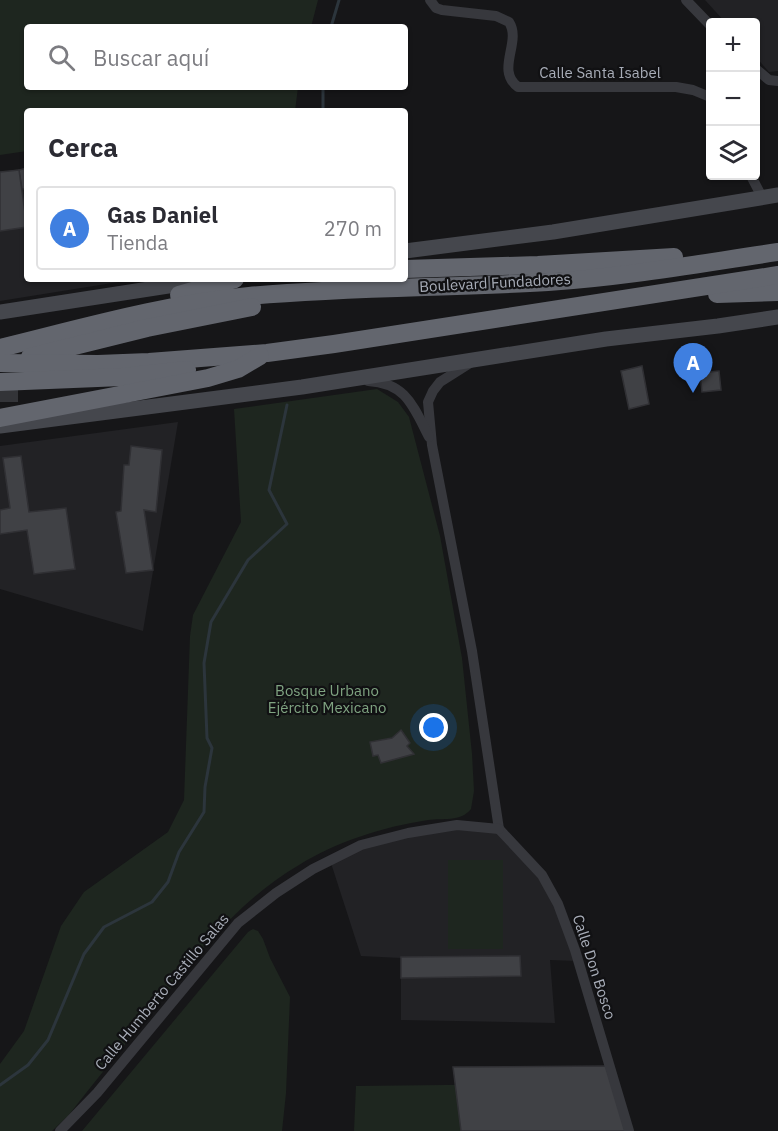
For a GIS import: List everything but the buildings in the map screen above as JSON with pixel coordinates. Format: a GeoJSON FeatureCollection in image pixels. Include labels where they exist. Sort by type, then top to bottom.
{"type":"FeatureCollection","features":[{"type":"Feature","properties":{"kind":"highway"},"geometry":{"type":"LineString","coordinates":[[408,269],[590,262],[778,251]]}},
{"type":"Feature","properties":{"kind":"highway","name":"Boulevard Fundadores"},"geometry":{"type":"LineString","coordinates":[[0,348],[192,304],[247,296],[354,289],[551,282],[640,273],[778,251]]}},
{"type":"Feature","properties":{"kind":"highway","name":"Boulevard Fundadores"},"geometry":{"type":"LineString","coordinates":[[0,364],[119,363],[267,352],[334,344],[778,275]]}},
{"type":"Feature","properties":{"kind":"highway"},"geometry":{"type":"LineString","coordinates":[[0,338],[193,292],[225,282]]}},
{"type":"Feature","properties":{"kind":"highway"},"geometry":{"type":"LineString","coordinates":[[0,364],[156,326],[354,289]]}},
{"type":"Feature","properties":{"kind":"highway"},"geometry":{"type":"LineString","coordinates":[[643,296],[778,292]]}},
{"type":"Feature","properties":{"kind":"highway"},"geometry":{"type":"LineString","coordinates":[[22,393],[58,392],[145,383],[212,372],[267,352]]}},
{"type":"Feature","properties":{"kind":"highway"},"geometry":{"type":"LineString","coordinates":[[0,418],[208,378],[238,369],[267,352]]}},
{"type":"Feature","properties":{"kind":"highway"},"geometry":{"type":"LineString","coordinates":[[0,382],[122,377],[231,364]]}},
{"type":"Feature","properties":{"kind":"main road"},"geometry":{"type":"LineString","coordinates":[[408,251],[553,232],[778,195]]}},
{"type":"Feature","properties":{"kind":"main road"},"geometry":{"type":"LineString","coordinates":[[0,312],[196,282]]}},
{"type":"Feature","properties":{"kind":"main road"},"geometry":{"type":"LineString","coordinates":[[0,426],[302,387],[606,339],[778,317]]}},
{"type":"Feature","properties":{"kind":"street","name":"Calle Santa Isabel"},"geometry":{"type":"LineString","coordinates":[[430,0],[436,8],[442,10],[496,16],[509,22],[512,33],[509,76],[518,87],[676,87],[706,95]]}},
{"type":"Feature","properties":{"kind":"street"},"geometry":{"type":"LineString","coordinates":[[686,0],[706,20]]}},
{"type":"Feature","properties":{"kind":"street"},"geometry":{"type":"LineString","coordinates":[[759,72],[768,80],[778,81]]}},
{"type":"Feature","properties":{"kind":"street"},"geometry":{"type":"LineString","coordinates":[[753,180],[762,197]]}},
{"type":"Feature","properties":{"kind":"street"},"geometry":{"type":"LineString","coordinates":[[473,361],[441,382],[428,402],[432,444],[472,651],[499,829]]}},
{"type":"Feature","properties":{"kind":"street"},"geometry":{"type":"LineString","coordinates":[[349,380],[381,382],[407,396],[432,444]]}},
{"type":"Feature","properties":{"kind":"street","name":"Calle Humberto Castillo Salas"},"geometry":{"type":"LineString","coordinates":[[60,1131],[97,1093],[238,922],[276,894],[313,869],[361,845],[408,833],[458,825],[499,829]]}},
{"type":"Feature","properties":{"kind":"street","name":"Calle Don Bosco"},"geometry":{"type":"LineString","coordinates":[[499,829],[542,875],[558,904],[575,950],[629,1131]]}},
{"type":"Feature","properties":{"kind":"shaded area"},"geometry":{"type":"Polygon","coordinates":[[[705,0],[778,0],[778,71],[769,72],[760,62],[760,18],[721,18],[705,0]]]}},
{"type":"Feature","properties":{"kind":"shaded area"},"geometry":{"type":"Polygon","coordinates":[[[24,168],[24,282],[118,282],[0,301],[0,172],[24,168]]]}},
{"type":"Feature","properties":{"kind":"shaded area"},"geometry":{"type":"Polygon","coordinates":[[[178,422],[143,631],[0,589],[0,446],[178,422]]]}},
{"type":"Feature","properties":{"kind":"shaded area"},"geometry":{"type":"Polygon","coordinates":[[[438,828],[499,829],[542,875],[578,961],[550,960],[555,1023],[401,1020],[401,958],[361,956],[330,860],[361,845],[438,828]]]}},
{"type":"Feature","properties":{"kind":"green space"},"geometry":{"type":"Polygon","coordinates":[[[0,0],[318,0],[312,24],[24,24],[24,90],[298,90],[295,108],[24,108],[24,151],[0,155],[0,0]]]}},
{"type":"Feature","properties":{"kind":"green space","name":"Bosque Urbano Ejército Mexicano"},"geometry":{"type":"Polygon","coordinates":[[[377,389],[398,402],[409,417],[440,536],[462,658],[472,754],[474,791],[471,809],[457,818],[411,823],[361,836],[314,856],[278,879],[241,909],[209,942],[68,1116],[52,1131],[0,1131],[0,1064],[24,1031],[61,926],[84,892],[168,832],[184,800],[190,636],[193,615],[241,522],[234,409],[377,389]]]}},
{"type":"Feature","properties":{"kind":"green space"},"geometry":{"type":"Polygon","coordinates":[[[448,860],[503,860],[503,949],[448,949],[448,860]]]}},
{"type":"Feature","properties":{"kind":"green space"},"geometry":{"type":"Polygon","coordinates":[[[253,929],[258,931],[263,939],[290,997],[282,1131],[82,1131],[248,932],[253,929]]]}},
{"type":"Feature","properties":{"kind":"green space"},"geometry":{"type":"Polygon","coordinates":[[[612,1083],[627,1131],[354,1131],[356,1086],[612,1083]]]}},
{"type":"Feature","properties":{"kind":"waterway"},"geometry":{"type":"LineString","coordinates":[[332,24],[339,0]]}},
{"type":"Feature","properties":{"kind":"waterway"},"geometry":{"type":"LineString","coordinates":[[323,90],[323,108]]}},
{"type":"Feature","properties":{"kind":"waterway"},"geometry":{"type":"LineString","coordinates":[[0,1085],[28,1065],[48,1040],[84,954],[104,927],[152,902],[168,882],[179,852],[204,812],[205,787],[212,748],[207,738],[204,663],[211,622],[248,560],[287,524],[269,490],[287,405]]}},
{"type":"Feature","properties":{"kind":"tunnel"},"geometry":{"type":"LineString","coordinates":[[0,393],[22,393]]}},
{"type":"Feature","properties":{"kind":"place","name":"Gas Daniel"},"geometry":{"type":"Point","coordinates":[693,393]}}]}
